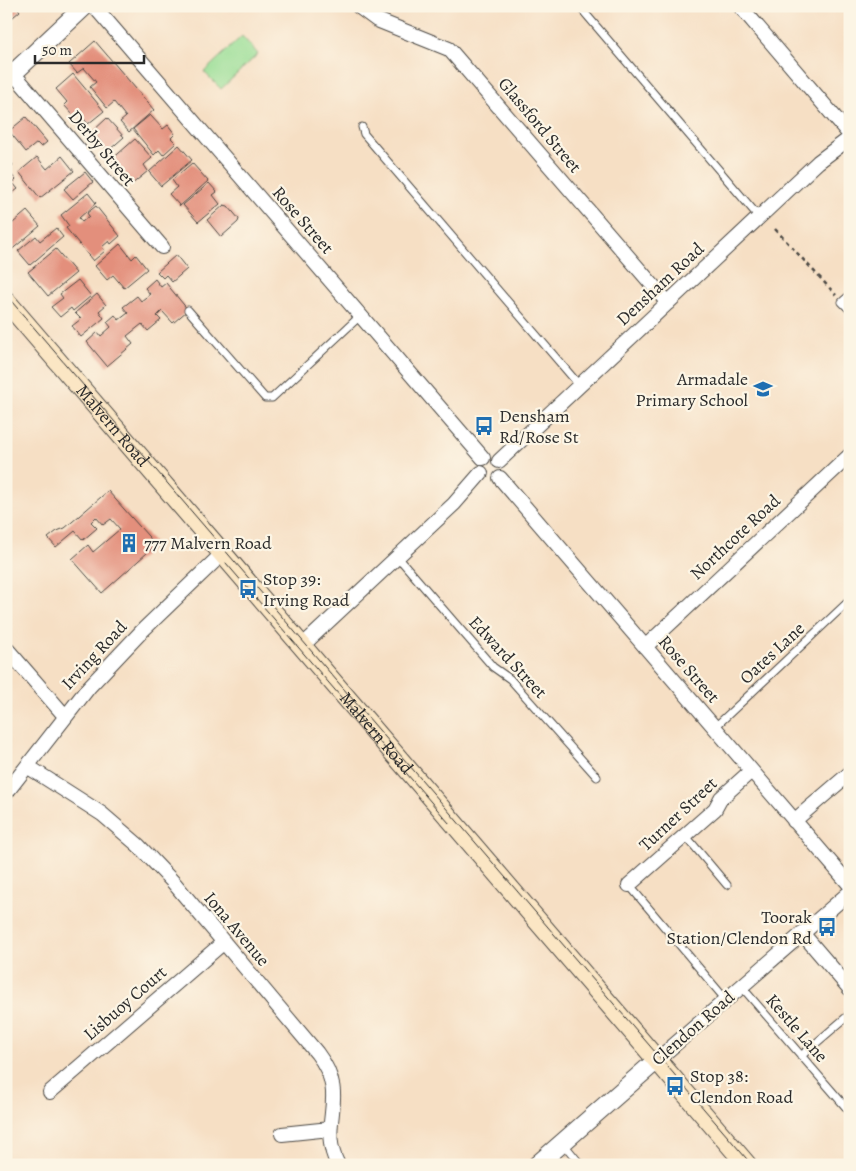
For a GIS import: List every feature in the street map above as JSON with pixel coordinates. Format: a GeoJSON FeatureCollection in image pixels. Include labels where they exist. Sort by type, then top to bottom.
{"type":"FeatureCollection","features":[{"type":"Feature","properties":{"kind":"main road","name":"Malvern Road"},"geometry":{"type":"LineString","coordinates":[[6,301],[747,1165]]}},
{"type":"Feature","properties":{"kind":"street"},"geometry":{"type":"LineString","coordinates":[[10,76],[85,6]]}},
{"type":"Feature","properties":{"kind":"street","name":"Rose Street"},"geometry":{"type":"LineString","coordinates":[[94,6],[483,458]]}},
{"type":"Feature","properties":{"kind":"street","name":"Glassford Street"},"geometry":{"type":"LineString","coordinates":[[358,6],[377,20],[449,49],[668,303]]}},
{"type":"Feature","properties":{"kind":"street"},"geometry":{"type":"LineString","coordinates":[[740,6],[850,136]]}},
{"type":"Feature","properties":{"kind":"street","name":"Derby Street"},"geometry":{"type":"LineString","coordinates":[[10,76],[162,247]]}},
{"type":"Feature","properties":{"kind":"street","name":"Densham Road"},"geometry":{"type":"LineString","coordinates":[[500,461],[830,151],[850,136]]}},
{"type":"Feature","properties":{"kind":"street","name":"Northcote Road"},"geometry":{"type":"LineString","coordinates":[[645,647],[850,455]]}},
{"type":"Feature","properties":{"kind":"street"},"geometry":{"type":"LineString","coordinates":[[492,456],[500,461],[504,470],[500,478],[491,480],[481,473],[479,467],[483,458],[492,456]]}},
{"type":"Feature","properties":{"kind":"street"},"geometry":{"type":"LineString","coordinates":[[302,646],[454,504],[481,473]]}},
{"type":"Feature","properties":{"kind":"street","name":"Rose Street"},"geometry":{"type":"LineString","coordinates":[[500,478],[850,885]]}},
{"type":"Feature","properties":{"kind":"street","name":"Irving Road"},"geometry":{"type":"LineString","coordinates":[[6,794],[65,716],[120,654],[223,554]]}},
{"type":"Feature","properties":{"kind":"street"},"geometry":{"type":"LineString","coordinates":[[6,648],[65,716]]}},
{"type":"Feature","properties":{"kind":"street","name":"Iona Avenue"},"geometry":{"type":"LineString","coordinates":[[27,766],[102,814],[138,845],[224,942],[329,1070],[335,1096],[330,1129],[332,1149],[338,1165]]}},
{"type":"Feature","properties":{"kind":"street","name":"Turner Street"},"geometry":{"type":"LineString","coordinates":[[629,885],[715,809],[721,798],[752,771]]}},
{"type":"Feature","properties":{"kind":"street"},"geometry":{"type":"LineString","coordinates":[[794,821],[850,772]]}},
{"type":"Feature","properties":{"kind":"street","name":"Clendon Road"},"geometry":{"type":"LineString","coordinates":[[538,1165],[850,892]]}},
{"type":"Feature","properties":{"kind":"street"},"geometry":{"type":"LineString","coordinates":[[802,934],[850,988]]}},
{"type":"Feature","properties":{"kind":"street","name":"Lisbuoy Court"},"geometry":{"type":"LineString","coordinates":[[50,1092],[224,942]]}},
{"type":"Feature","properties":{"kind":"street"},"geometry":{"type":"LineString","coordinates":[[282,1134],[330,1129]]}},
{"type":"Feature","properties":{"kind":"lane"},"geometry":{"type":"LineString","coordinates":[[580,6],[759,217]]}},
{"type":"Feature","properties":{"kind":"lane"},"geometry":{"type":"LineString","coordinates":[[362,127],[364,134],[580,386]]}},
{"type":"Feature","properties":{"kind":"lane"},"geometry":{"type":"LineString","coordinates":[[850,295],[842,302],[850,310]]}},
{"type":"Feature","properties":{"kind":"lane"},"geometry":{"type":"LineString","coordinates":[[188,310],[265,398],[272,398],[360,316]]}},
{"type":"Feature","properties":{"kind":"lane","name":"Edward Street"},"geometry":{"type":"LineString","coordinates":[[397,556],[494,667],[510,679],[597,777]]}},
{"type":"Feature","properties":{"kind":"lane","name":"Oates Lane"},"geometry":{"type":"LineString","coordinates":[[714,728],[850,600]]}},
{"type":"Feature","properties":{"kind":"lane"},"geometry":{"type":"LineString","coordinates":[[685,835],[727,885]]}},
{"type":"Feature","properties":{"kind":"lane"},"geometry":{"type":"LineString","coordinates":[[629,885],[726,1000]]}},
{"type":"Feature","properties":{"kind":"lane","name":"Kestle Lane"},"geometry":{"type":"LineString","coordinates":[[741,986],[850,1112]]}},
{"type":"Feature","properties":{"kind":"lane"},"geometry":{"type":"LineString","coordinates":[[801,1056],[850,1014]]}},
{"type":"Feature","properties":{"kind":"lane"},"geometry":{"type":"LineString","coordinates":[[562,1143],[581,1165]]}},
{"type":"Feature","properties":{"kind":"path"},"geometry":{"type":"LineString","coordinates":[[775,229],[842,302]]}},
{"type":"Feature","properties":{"kind":"green space"},"geometry":{"type":"Polygon","coordinates":[[[242,36],[258,54],[221,89],[204,72],[242,36]]]}},
{"type":"Feature","properties":{"kind":"building"},"geometry":{"type":"Polygon","coordinates":[[[6,6],[16,6],[20,11],[6,23],[6,6]]]}},
{"type":"Feature","properties":{"kind":"building"},"geometry":{"type":"Polygon","coordinates":[[[95,41],[154,110],[129,132],[120,122],[126,117],[114,102],[107,108],[90,87],[96,82],[84,68],[77,73],[69,64],[95,41]]]}},
{"type":"Feature","properties":{"kind":"building"},"geometry":{"type":"Polygon","coordinates":[[[73,74],[104,111],[88,124],[78,112],[74,116],[64,105],[67,102],[56,89],[73,74]]]}},
{"type":"Feature","properties":{"kind":"building"},"geometry":{"type":"Polygon","coordinates":[[[150,115],[163,129],[168,125],[175,134],[171,138],[176,143],[163,155],[159,150],[154,155],[133,129],[150,115]]]}},
{"type":"Feature","properties":{"kind":"building"},"geometry":{"type":"Polygon","coordinates":[[[26,117],[47,142],[41,147],[37,143],[26,152],[9,131],[26,117]]]}},
{"type":"Feature","properties":{"kind":"building"},"geometry":{"type":"Polygon","coordinates":[[[107,118],[124,137],[108,151],[92,132],[107,118]]]}},
{"type":"Feature","properties":{"kind":"building"},"geometry":{"type":"Polygon","coordinates":[[[135,139],[152,158],[144,165],[148,171],[131,185],[110,161],[135,139]]]}},
{"type":"Feature","properties":{"kind":"building"},"geometry":{"type":"Polygon","coordinates":[[[179,145],[192,160],[161,186],[149,172],[179,145]]]}},
{"type":"Feature","properties":{"kind":"building"},"geometry":{"type":"Polygon","coordinates":[[[62,156],[74,171],[40,198],[19,172],[37,157],[47,169],[62,156]]]}},
{"type":"Feature","properties":{"kind":"building"},"geometry":{"type":"Polygon","coordinates":[[[6,157],[13,165],[6,171],[6,157]]]}},
{"type":"Feature","properties":{"kind":"building"},"geometry":{"type":"Polygon","coordinates":[[[192,163],[208,181],[180,206],[169,194],[177,187],[172,180],[192,163]]]}},
{"type":"Feature","properties":{"kind":"building"},"geometry":{"type":"Polygon","coordinates":[[[8,171],[16,180],[13,183],[18,189],[6,198],[6,173],[8,171]]]}},
{"type":"Feature","properties":{"kind":"building"},"geometry":{"type":"Polygon","coordinates":[[[85,172],[93,182],[73,199],[64,189],[85,172]]]}},
{"type":"Feature","properties":{"kind":"building"},"geometry":{"type":"Polygon","coordinates":[[[209,183],[217,192],[213,195],[220,204],[198,222],[183,205],[209,183]]]}},
{"type":"Feature","properties":{"kind":"building"},"geometry":{"type":"Polygon","coordinates":[[[88,193],[96,203],[79,218],[82,222],[89,216],[87,213],[96,206],[120,236],[111,244],[109,241],[102,247],[105,251],[93,261],[66,228],[69,226],[61,215],[88,193]]]}},
{"type":"Feature","properties":{"kind":"building"},"geometry":{"type":"Polygon","coordinates":[[[224,205],[228,206],[239,219],[221,237],[207,220],[224,205]]]}},
{"type":"Feature","properties":{"kind":"building"},"geometry":{"type":"Polygon","coordinates":[[[27,211],[40,226],[9,252],[6,248],[6,229],[27,211]]]}},
{"type":"Feature","properties":{"kind":"building"},"geometry":{"type":"Polygon","coordinates":[[[56,228],[63,237],[30,265],[18,251],[36,236],[40,241],[56,228]]]}},
{"type":"Feature","properties":{"kind":"building"},"geometry":{"type":"Polygon","coordinates":[[[120,244],[132,259],[136,255],[147,269],[124,288],[113,275],[107,280],[95,266],[120,244]]]}},
{"type":"Feature","properties":{"kind":"building"},"geometry":{"type":"Polygon","coordinates":[[[56,249],[76,273],[48,296],[28,272],[56,249]]]}},
{"type":"Feature","properties":{"kind":"building"},"geometry":{"type":"Polygon","coordinates":[[[176,255],[187,269],[172,282],[166,275],[163,278],[157,272],[176,255]]]}},
{"type":"Feature","properties":{"kind":"building"},"geometry":{"type":"Polygon","coordinates":[[[155,279],[161,287],[166,283],[188,310],[173,323],[162,311],[157,316],[161,320],[148,331],[142,324],[127,336],[133,344],[107,366],[87,342],[98,332],[101,336],[111,327],[107,322],[115,315],[119,320],[128,313],[123,307],[137,296],[141,301],[150,294],[145,288],[155,279]]]}},
{"type":"Feature","properties":{"kind":"building"},"geometry":{"type":"Polygon","coordinates":[[[78,280],[91,296],[73,311],[71,308],[60,317],[51,307],[63,298],[60,294],[78,280]]]}},
{"type":"Feature","properties":{"kind":"building"},"geometry":{"type":"Polygon","coordinates":[[[97,294],[106,305],[99,311],[104,318],[81,337],[72,326],[81,319],[75,313],[97,294]]]}},
{"type":"Feature","properties":{"kind":"building","name":"777 Malvern Road"},"geometry":{"type":"Polygon","coordinates":[[[108,491],[156,545],[102,593],[72,559],[88,545],[93,552],[120,529],[111,519],[103,525],[96,517],[91,522],[97,528],[83,540],[75,531],[56,547],[48,538],[65,528],[108,491]]]}},
{"type":"Feature","properties":{"kind":"tram line"},"geometry":{"type":"LineString","coordinates":[[6,295],[752,1165]]}},
{"type":"Feature","properties":{"kind":"tram line"},"geometry":{"type":"LineString","coordinates":[[226,563],[449,823]]}},
{"type":"Feature","properties":{"kind":"place","name":"Armadale Primary School"},"geometry":{"type":"Point","coordinates":[763,389]}},
{"type":"Feature","properties":{"kind":"place","name":"Densham Rd/Rose St"},"geometry":{"type":"Point","coordinates":[484,426]}},
{"type":"Feature","properties":{"kind":"place","name":"777 Malvern Road"},"geometry":{"type":"Point","coordinates":[129,543]}},
{"type":"Feature","properties":{"kind":"place","name":"Stop 39: Irving Road"},"geometry":{"type":"Point","coordinates":[248,589]}},
{"type":"Feature","properties":{"kind":"place","name":"Toorak Station/Clendon Rd"},"geometry":{"type":"Point","coordinates":[827,927]}},
{"type":"Feature","properties":{"kind":"place","name":"Stop 38: Clendon Road"},"geometry":{"type":"Point","coordinates":[675,1086]}}]}
